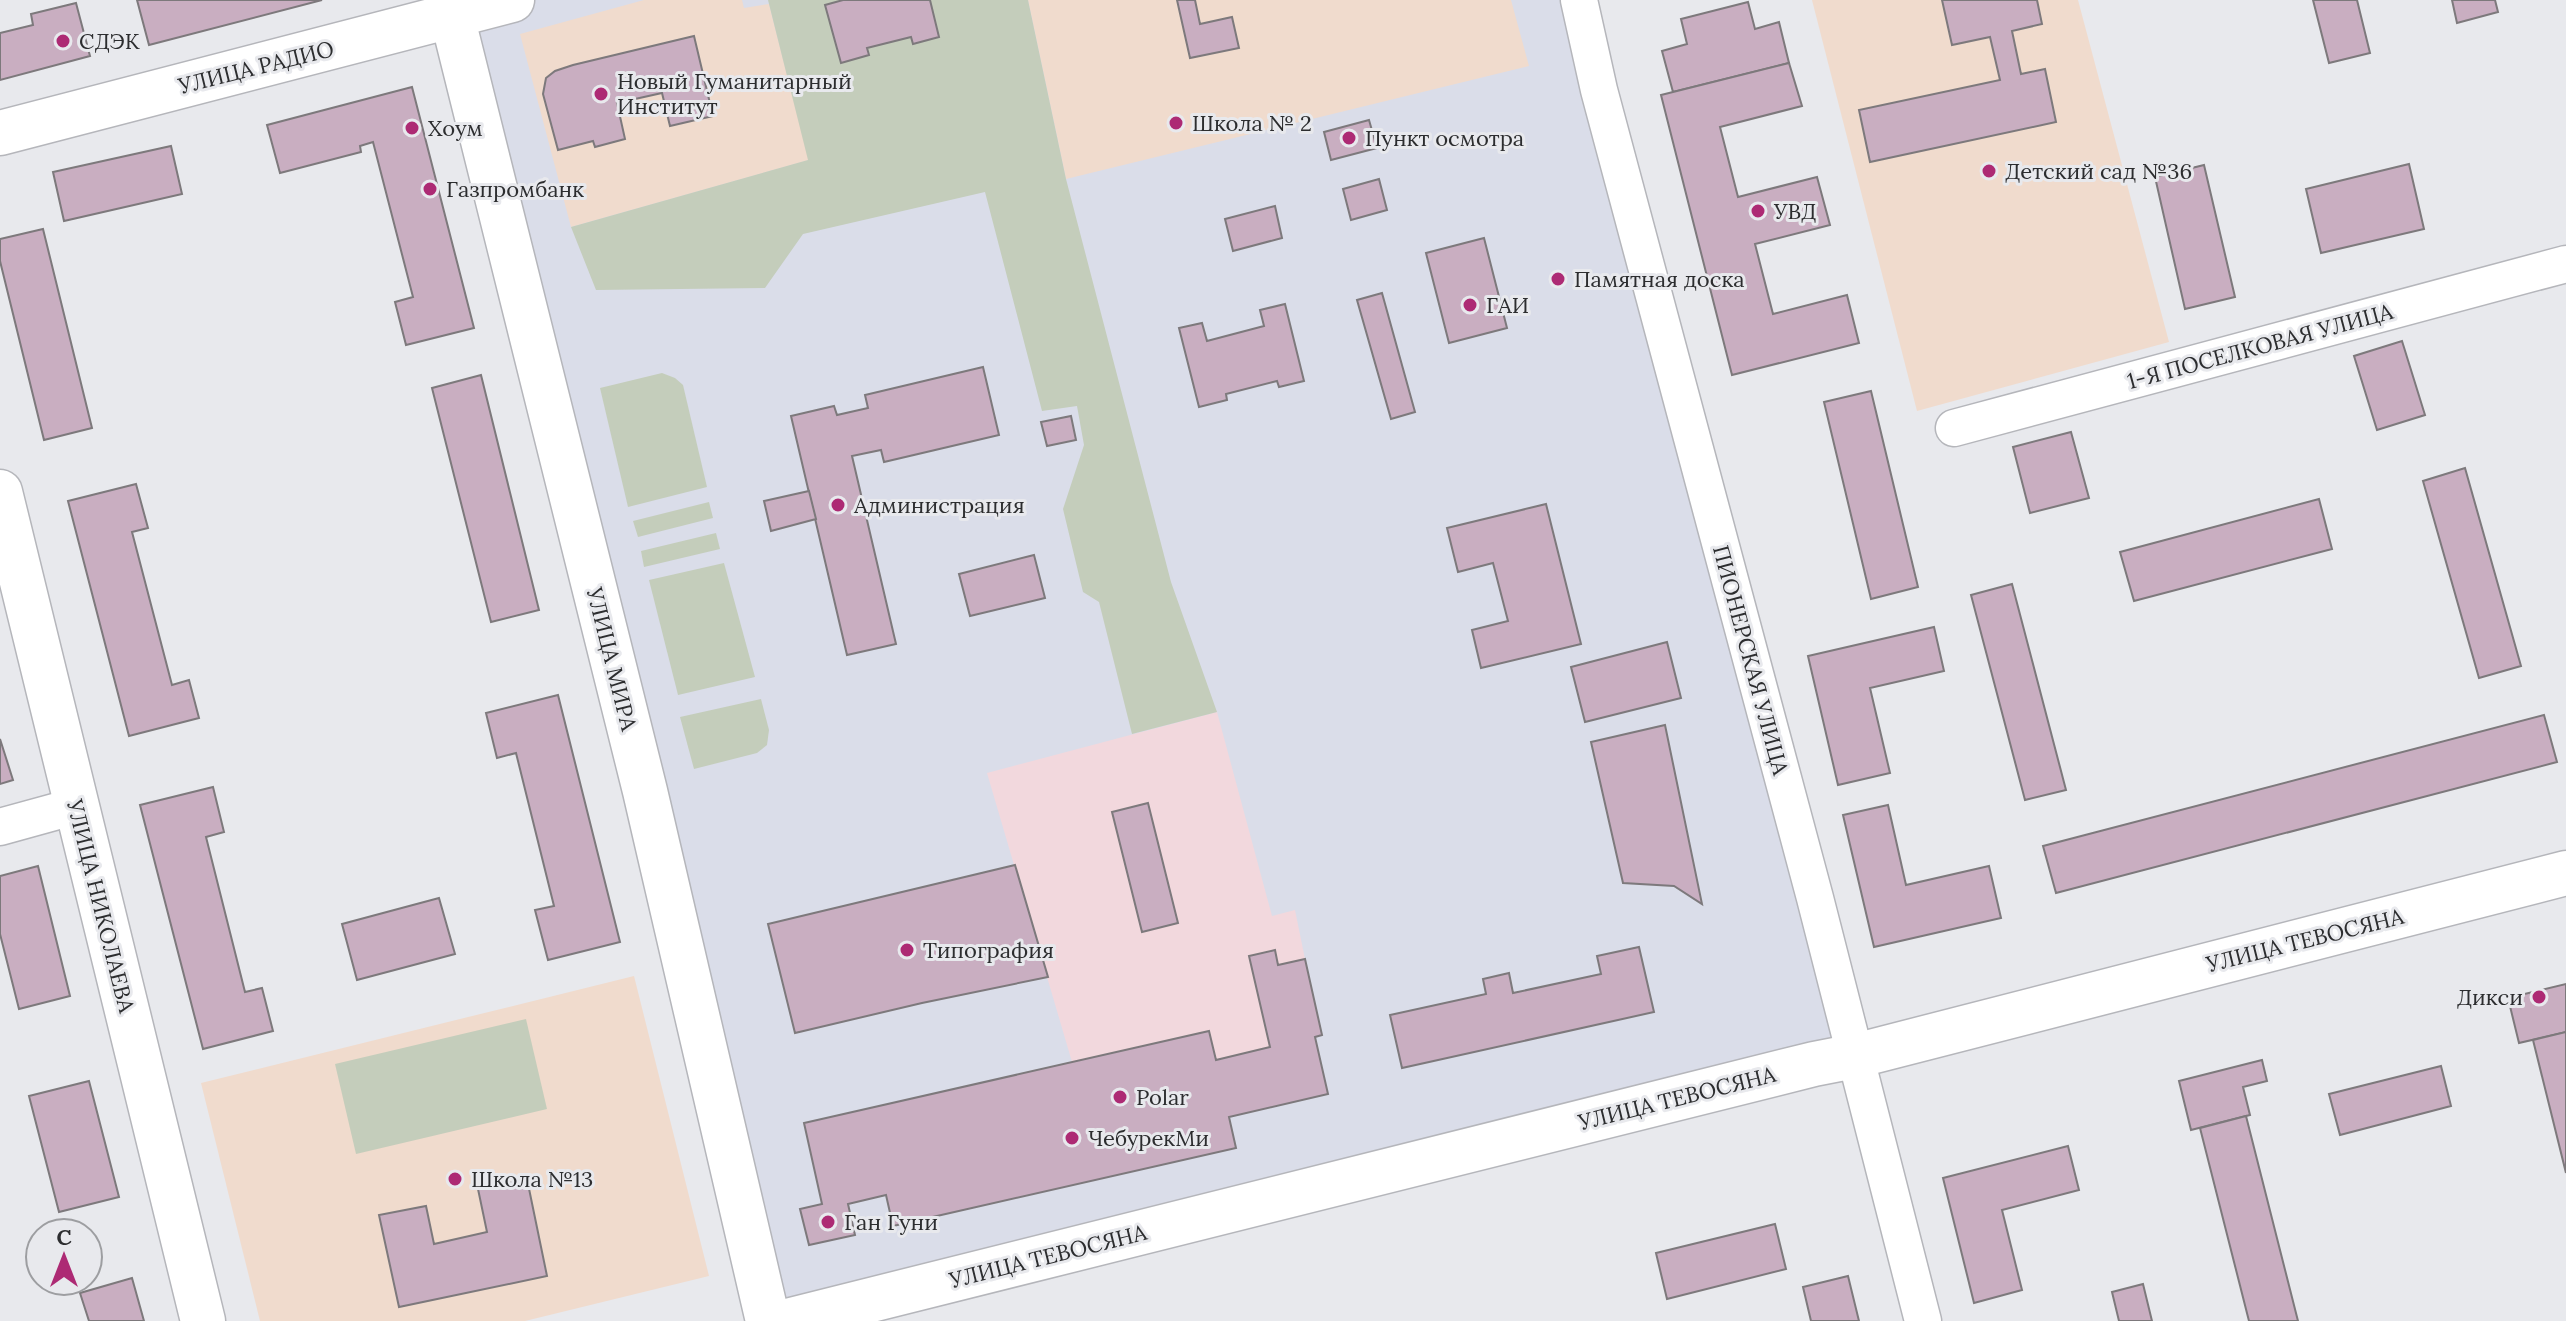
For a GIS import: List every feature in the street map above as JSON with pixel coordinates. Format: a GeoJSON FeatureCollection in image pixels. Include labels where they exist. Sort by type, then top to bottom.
{"type":"FeatureCollection","features":[{"type":"Feature","properties":{"kind":"main road","name":"УЛИЦА РАДИО"},"geometry":{"type":"LineString","coordinates":[[0,133],[450,9],[512,0]]}},
{"type":"Feature","properties":{"kind":"main road","name":"УЛИЦА МИРА"},"geometry":{"type":"LineString","coordinates":[[450,9],[642,777],[768,1321]]}},
{"type":"Feature","properties":{"kind":"main road","name":"УЛИЦА НИКОЛАЕВА"},"geometry":{"type":"LineString","coordinates":[[0,492],[203,1321]]}},
{"type":"Feature","properties":{"kind":"main road","name":"УЛИЦА ТЕВОСЯНА"},"geometry":{"type":"LineString","coordinates":[[787,1321],[1855,1056],[2566,873]]}},
{"type":"Feature","properties":{"kind":"street","name":"ПИОНЕРСКАЯ УЛИЦА"},"geometry":{"type":"LineString","coordinates":[[1579,0],[1613,144],[1815,898],[1923,1321]]}},
{"type":"Feature","properties":{"kind":"street","name":"1-Я ПОСЕЛКОВАЯ УЛИЦА"},"geometry":{"type":"LineString","coordinates":[[1954,428],[2566,264]]}},
{"type":"Feature","properties":{"kind":"street"},"geometry":{"type":"LineString","coordinates":[[0,827],[76,806]]}},
{"type":"Feature","properties":{"kind":"shaded area"},"geometry":{"type":"Polygon","coordinates":[[[448,0],[1579,0],[1855,1056],[787,1321],[448,0]]]}},
{"type":"Feature","properties":{"kind":"shaded area"},"geometry":{"type":"Polygon","coordinates":[[[644,0],[742,0],[744,8],[769,4],[809,160],[571,227],[520,34],[644,0]]]}},
{"type":"Feature","properties":{"kind":"shaded area","name":"Школа № 2"},"geometry":{"type":"Polygon","coordinates":[[[1028,0],[1511,0],[1529,66],[1066,179],[1028,0]]]}},
{"type":"Feature","properties":{"kind":"shaded area","name":"Детский сад №36"},"geometry":{"type":"Polygon","coordinates":[[[1812,0],[2078,0],[2169,342],[1917,411],[1812,0]]]}},
{"type":"Feature","properties":{"kind":"shaded area"},"geometry":{"type":"Polygon","coordinates":[[[1217,712],[1272,916],[1295,910],[1305,959],[1278,965],[1274,951],[1249,956],[1270,1047],[1216,1060],[1209,1031],[1072,1062],[987,773],[1217,712]]]}},
{"type":"Feature","properties":{"kind":"shaded area","name":"Школа №13"},"geometry":{"type":"Polygon","coordinates":[[[634,976],[709,1276],[525,1321],[260,1321],[201,1083],[634,976]]]}},
{"type":"Feature","properties":{"kind":"green space"},"geometry":{"type":"Polygon","coordinates":[[[768,0],[1028,0],[1066,179],[1171,582],[1217,712],[1132,734],[1099,602],[1083,592],[1063,509],[1084,445],[1077,406],[1042,411],[985,192],[803,234],[765,288],[596,290],[571,227],[808,160],[768,0]]]}},
{"type":"Feature","properties":{"kind":"green space"},"geometry":{"type":"Polygon","coordinates":[[[662,373],[683,385],[707,487],[628,507],[600,388],[662,373]]]}},
{"type":"Feature","properties":{"kind":"green space"},"geometry":{"type":"Polygon","coordinates":[[[709,502],[713,518],[638,537],[633,521],[709,502]]]}},
{"type":"Feature","properties":{"kind":"green space"},"geometry":{"type":"Polygon","coordinates":[[[716,533],[720,549],[644,567],[641,551],[716,533]]]}},
{"type":"Feature","properties":{"kind":"green space"},"geometry":{"type":"Polygon","coordinates":[[[724,563],[755,677],[678,695],[649,580],[724,563]]]}},
{"type":"Feature","properties":{"kind":"green space"},"geometry":{"type":"Polygon","coordinates":[[[761,699],[769,730],[767,745],[757,753],[694,769],[680,717],[761,699]]]}},
{"type":"Feature","properties":{"kind":"green space"},"geometry":{"type":"Polygon","coordinates":[[[526,1019],[547,1109],[356,1154],[335,1064],[526,1019]]]}},
{"type":"Feature","properties":{"kind":"building"},"geometry":{"type":"Polygon","coordinates":[[[137,0],[322,0],[149,45],[137,0]]]}},
{"type":"Feature","properties":{"kind":"building"},"geometry":{"type":"Polygon","coordinates":[[[843,0],[930,0],[939,37],[913,44],[911,37],[867,48],[869,55],[841,63],[825,5],[843,0]]]}},
{"type":"Feature","properties":{"kind":"building"},"geometry":{"type":"Polygon","coordinates":[[[1177,0],[1195,0],[1200,24],[1232,17],[1239,48],[1190,58],[1177,0]]]}},
{"type":"Feature","properties":{"kind":"building"},"geometry":{"type":"Polygon","coordinates":[[[1942,0],[2037,0],[2042,24],[2012,31],[2021,74],[2045,69],[2056,122],[1870,162],[1859,110],[2000,80],[1990,37],[1952,45],[1942,0]]]}},
{"type":"Feature","properties":{"kind":"building"},"geometry":{"type":"Polygon","coordinates":[[[2313,0],[2357,0],[2370,53],[2329,63],[2313,0]]]}},
{"type":"Feature","properties":{"kind":"building"},"geometry":{"type":"Polygon","coordinates":[[[2452,0],[2495,0],[2498,12],[2457,23],[2452,0]]]}},
{"type":"Feature","properties":{"kind":"building"},"geometry":{"type":"Polygon","coordinates":[[[1748,2],[1755,29],[1779,22],[1789,63],[1673,92],[1662,51],[1687,44],[1681,19],[1748,2]]]}},
{"type":"Feature","properties":{"kind":"building"},"geometry":{"type":"Polygon","coordinates":[[[76,3],[90,56],[0,80],[0,33],[33,25],[31,14],[76,3]]]}},
{"type":"Feature","properties":{"kind":"building","name":"Новый Гуманитарный Институт"},"geometry":{"type":"Polygon","coordinates":[[[694,36],[713,116],[670,126],[662,93],[617,103],[625,139],[595,147],[593,141],[558,150],[543,94],[546,78],[555,71],[573,65],[694,36]]]}},
{"type":"Feature","properties":{"kind":"building","name":"УВД"},"geometry":{"type":"Polygon","coordinates":[[[1789,63],[1802,106],[1720,127],[1738,197],[1817,177],[1830,225],[1755,244],[1773,314],[1847,295],[1859,343],[1732,375],[1661,95],[1789,63]]]}},
{"type":"Feature","properties":{"kind":"building"},"geometry":{"type":"Polygon","coordinates":[[[412,87],[474,328],[406,345],[395,302],[413,297],[373,142],[360,146],[361,152],[280,173],[267,125],[412,87]]]}},
{"type":"Feature","properties":{"kind":"building","name":"Пункт осмотра"},"geometry":{"type":"Polygon","coordinates":[[[1369,120],[1377,148],[1331,160],[1324,132],[1369,120]]]}},
{"type":"Feature","properties":{"kind":"building"},"geometry":{"type":"Polygon","coordinates":[[[171,146],[182,194],[64,221],[53,172],[171,146]]]}},
{"type":"Feature","properties":{"kind":"building"},"geometry":{"type":"Polygon","coordinates":[[[2409,164],[2424,229],[2321,253],[2306,189],[2409,164]]]}},
{"type":"Feature","properties":{"kind":"building"},"geometry":{"type":"Polygon","coordinates":[[[2204,165],[2235,297],[2185,309],[2155,177],[2204,165]]]}},
{"type":"Feature","properties":{"kind":"building"},"geometry":{"type":"Polygon","coordinates":[[[1379,179],[1387,210],[1351,220],[1343,189],[1379,179]]]}},
{"type":"Feature","properties":{"kind":"building"},"geometry":{"type":"Polygon","coordinates":[[[1275,206],[1282,238],[1233,251],[1225,219],[1275,206]]]}},
{"type":"Feature","properties":{"kind":"building"},"geometry":{"type":"Polygon","coordinates":[[[43,229],[92,428],[44,440],[0,261],[0,239],[43,229]]]}},
{"type":"Feature","properties":{"kind":"building","name":"ГАИ"},"geometry":{"type":"Polygon","coordinates":[[[1484,238],[1507,328],[1449,343],[1426,253],[1484,238]]]}},
{"type":"Feature","properties":{"kind":"building"},"geometry":{"type":"Polygon","coordinates":[[[1382,293],[1415,412],[1391,419],[1357,300],[1382,293]]]}},
{"type":"Feature","properties":{"kind":"building"},"geometry":{"type":"Polygon","coordinates":[[[1285,304],[1304,381],[1279,387],[1277,381],[1226,394],[1227,400],[1199,407],[1179,328],[1202,323],[1207,341],[1264,326],[1260,310],[1285,304]]]}},
{"type":"Feature","properties":{"kind":"building"},"geometry":{"type":"Polygon","coordinates":[[[2402,341],[2425,415],[2377,430],[2354,356],[2402,341]]]}},
{"type":"Feature","properties":{"kind":"building","name":"Администрация"},"geometry":{"type":"Polygon","coordinates":[[[983,367],[999,435],[884,462],[881,450],[852,456],[896,644],[847,655],[791,416],[834,406],[837,415],[868,408],[865,395],[983,367]]]}},
{"type":"Feature","properties":{"kind":"building"},"geometry":{"type":"Polygon","coordinates":[[[481,375],[539,610],[491,622],[432,388],[481,375]]]}},
{"type":"Feature","properties":{"kind":"building"},"geometry":{"type":"Polygon","coordinates":[[[1871,391],[1918,587],[1871,599],[1824,402],[1871,391]]]}},
{"type":"Feature","properties":{"kind":"building"},"geometry":{"type":"Polygon","coordinates":[[[1071,416],[1076,440],[1047,446],[1041,422],[1071,416]]]}},
{"type":"Feature","properties":{"kind":"building"},"geometry":{"type":"Polygon","coordinates":[[[2071,432],[2089,498],[2030,513],[2013,447],[2071,432]]]}},
{"type":"Feature","properties":{"kind":"building"},"geometry":{"type":"Polygon","coordinates":[[[2465,468],[2521,666],[2479,678],[2423,481],[2465,468]]]}},
{"type":"Feature","properties":{"kind":"building"},"geometry":{"type":"Polygon","coordinates":[[[136,484],[148,528],[132,532],[172,685],[189,680],[199,718],[129,736],[68,501],[136,484]]]}},
{"type":"Feature","properties":{"kind":"building"},"geometry":{"type":"Polygon","coordinates":[[[809,491],[816,519],[771,531],[764,501],[809,491]]]}},
{"type":"Feature","properties":{"kind":"building"},"geometry":{"type":"Polygon","coordinates":[[[2319,499],[2332,549],[2134,601],[2120,552],[2319,499]]]}},
{"type":"Feature","properties":{"kind":"building"},"geometry":{"type":"Polygon","coordinates":[[[1546,504],[1581,644],[1481,668],[1472,630],[1508,621],[1493,563],[1458,572],[1447,528],[1546,504]]]}},
{"type":"Feature","properties":{"kind":"building"},"geometry":{"type":"Polygon","coordinates":[[[1034,555],[1045,598],[970,616],[959,574],[1034,555]]]}},
{"type":"Feature","properties":{"kind":"building"},"geometry":{"type":"Polygon","coordinates":[[[2012,584],[2066,790],[2025,800],[1971,595],[2012,584]]]}},
{"type":"Feature","properties":{"kind":"building"},"geometry":{"type":"Polygon","coordinates":[[[1934,627],[1944,671],[1870,688],[1890,773],[1838,785],[1808,656],[1934,627]]]}},
{"type":"Feature","properties":{"kind":"building"},"geometry":{"type":"Polygon","coordinates":[[[1667,642],[1681,698],[1585,722],[1571,667],[1667,642]]]}},
{"type":"Feature","properties":{"kind":"building"},"geometry":{"type":"Polygon","coordinates":[[[558,695],[620,942],[548,960],[535,910],[554,906],[516,753],[497,758],[486,713],[558,695]]]}},
{"type":"Feature","properties":{"kind":"building"},"geometry":{"type":"Polygon","coordinates":[[[2544,715],[2557,762],[2056,893],[2043,846],[2544,715]]]}},
{"type":"Feature","properties":{"kind":"building"},"geometry":{"type":"Polygon","coordinates":[[[1665,725],[1702,904],[1674,886],[1623,883],[1591,742],[1665,725]]]}},
{"type":"Feature","properties":{"kind":"building"},"geometry":{"type":"Polygon","coordinates":[[[0,739],[13,780],[0,784],[0,739]]]}},
{"type":"Feature","properties":{"kind":"building"},"geometry":{"type":"Polygon","coordinates":[[[213,787],[224,832],[206,837],[245,992],[262,988],[273,1031],[203,1049],[140,805],[213,787]]]}},
{"type":"Feature","properties":{"kind":"building"},"geometry":{"type":"Polygon","coordinates":[[[1148,803],[1178,923],[1142,932],[1112,812],[1148,803]]]}},
{"type":"Feature","properties":{"kind":"building"},"geometry":{"type":"Polygon","coordinates":[[[1888,805],[1906,885],[1989,866],[2001,918],[1874,947],[1843,815],[1888,805]]]}},
{"type":"Feature","properties":{"kind":"building","name":"Типография"},"geometry":{"type":"Polygon","coordinates":[[[1015,865],[1048,977],[795,1033],[768,924],[1015,865]]]}},
{"type":"Feature","properties":{"kind":"building"},"geometry":{"type":"Polygon","coordinates":[[[38,866],[70,996],[19,1009],[0,934],[0,876],[38,866]]]}},
{"type":"Feature","properties":{"kind":"building"},"geometry":{"type":"Polygon","coordinates":[[[439,898],[455,954],[357,980],[342,924],[439,898]]]}},
{"type":"Feature","properties":{"kind":"building"},"geometry":{"type":"Polygon","coordinates":[[[1639,947],[1654,1012],[1402,1068],[1390,1015],[1486,994],[1483,979],[1509,973],[1513,993],[1601,974],[1597,956],[1639,947]]]}},
{"type":"Feature","properties":{"kind":"building","name":"Polar"},"geometry":{"type":"Polygon","coordinates":[[[1275,950],[1278,965],[1305,959],[1322,1035],[1315,1037],[1328,1094],[1229,1117],[1236,1148],[893,1226],[886,1195],[848,1204],[855,1235],[809,1245],[800,1209],[822,1204],[804,1123],[1209,1031],[1216,1060],[1270,1047],[1249,956],[1275,950]]]}},
{"type":"Feature","properties":{"kind":"building"},"geometry":{"type":"Polygon","coordinates":[[[2566,984],[2566,1032],[2519,1043],[2508,998],[2566,984]]]}},
{"type":"Feature","properties":{"kind":"building"},"geometry":{"type":"Polygon","coordinates":[[[2566,1032],[2566,1173],[2533,1040],[2566,1032]]]}},
{"type":"Feature","properties":{"kind":"building"},"geometry":{"type":"Polygon","coordinates":[[[2262,1060],[2267,1081],[2243,1087],[2250,1115],[2191,1130],[2179,1081],[2262,1060]]]}},
{"type":"Feature","properties":{"kind":"building"},"geometry":{"type":"Polygon","coordinates":[[[2441,1066],[2451,1106],[2340,1135],[2329,1094],[2441,1066]]]}},
{"type":"Feature","properties":{"kind":"building"},"geometry":{"type":"Polygon","coordinates":[[[89,1081],[119,1197],[59,1212],[29,1096],[89,1081]]]}},
{"type":"Feature","properties":{"kind":"building"},"geometry":{"type":"Polygon","coordinates":[[[2246,1116],[2298,1321],[2249,1321],[2200,1128],[2246,1116]]]}},
{"type":"Feature","properties":{"kind":"building"},"geometry":{"type":"Polygon","coordinates":[[[2068,1146],[2079,1190],[2002,1210],[2022,1290],[1974,1303],[1943,1178],[2068,1146]]]}},
{"type":"Feature","properties":{"kind":"building"},"geometry":{"type":"Polygon","coordinates":[[[527,1179],[547,1276],[399,1307],[379,1215],[426,1206],[434,1244],[487,1232],[478,1189],[527,1179]]]}},
{"type":"Feature","properties":{"kind":"building"},"geometry":{"type":"Polygon","coordinates":[[[1775,1224],[1786,1269],[1667,1299],[1656,1253],[1775,1224]]]}},
{"type":"Feature","properties":{"kind":"building"},"geometry":{"type":"Polygon","coordinates":[[[1848,1276],[1859,1321],[1811,1321],[1803,1287],[1848,1276]]]}},
{"type":"Feature","properties":{"kind":"building"},"geometry":{"type":"Polygon","coordinates":[[[132,1278],[144,1321],[89,1321],[81,1297],[104,1297],[104,1286],[132,1278]]]}},
{"type":"Feature","properties":{"kind":"building"},"geometry":{"type":"Polygon","coordinates":[[[2143,1284],[2152,1321],[2119,1321],[2112,1292],[2143,1284]]]}},
{"type":"Feature","properties":{"kind":"place","name":"СДЭК"},"geometry":{"type":"Point","coordinates":[63,41]}},
{"type":"Feature","properties":{"kind":"place","name":"Новый Гуманитарный Институт"},"geometry":{"type":"Point","coordinates":[601,94]}},
{"type":"Feature","properties":{"kind":"place","name":"Школа № 2"},"geometry":{"type":"Point","coordinates":[1176,123]}},
{"type":"Feature","properties":{"kind":"place","name":"Хоум"},"geometry":{"type":"Point","coordinates":[412,128]}},
{"type":"Feature","properties":{"kind":"place","name":"Пункт осмотра"},"geometry":{"type":"Point","coordinates":[1349,138]}},
{"type":"Feature","properties":{"kind":"place","name":"Детский сад №36"},"geometry":{"type":"Point","coordinates":[1989,171]}},
{"type":"Feature","properties":{"kind":"place","name":"Газпромбанк"},"geometry":{"type":"Point","coordinates":[430,189]}},
{"type":"Feature","properties":{"kind":"place","name":"УВД"},"geometry":{"type":"Point","coordinates":[1758,211]}},
{"type":"Feature","properties":{"kind":"place","name":"Памятная доска"},"geometry":{"type":"Point","coordinates":[1558,279]}},
{"type":"Feature","properties":{"kind":"place","name":"ГАИ"},"geometry":{"type":"Point","coordinates":[1470,305]}},
{"type":"Feature","properties":{"kind":"place","name":"Администрация"},"geometry":{"type":"Point","coordinates":[838,505]}},
{"type":"Feature","properties":{"kind":"place","name":"Типография"},"geometry":{"type":"Point","coordinates":[907,950]}},
{"type":"Feature","properties":{"kind":"place","name":"Дикси"},"geometry":{"type":"Point","coordinates":[2539,997]}},
{"type":"Feature","properties":{"kind":"place","name":"Polar"},"geometry":{"type":"Point","coordinates":[1120,1097]}},
{"type":"Feature","properties":{"kind":"place","name":"ЧебурекМи"},"geometry":{"type":"Point","coordinates":[1072,1138]}},
{"type":"Feature","properties":{"kind":"place","name":"Школа №13"},"geometry":{"type":"Point","coordinates":[455,1179]}},
{"type":"Feature","properties":{"kind":"place","name":"Ган Гуни"},"geometry":{"type":"Point","coordinates":[828,1222]}}]}
